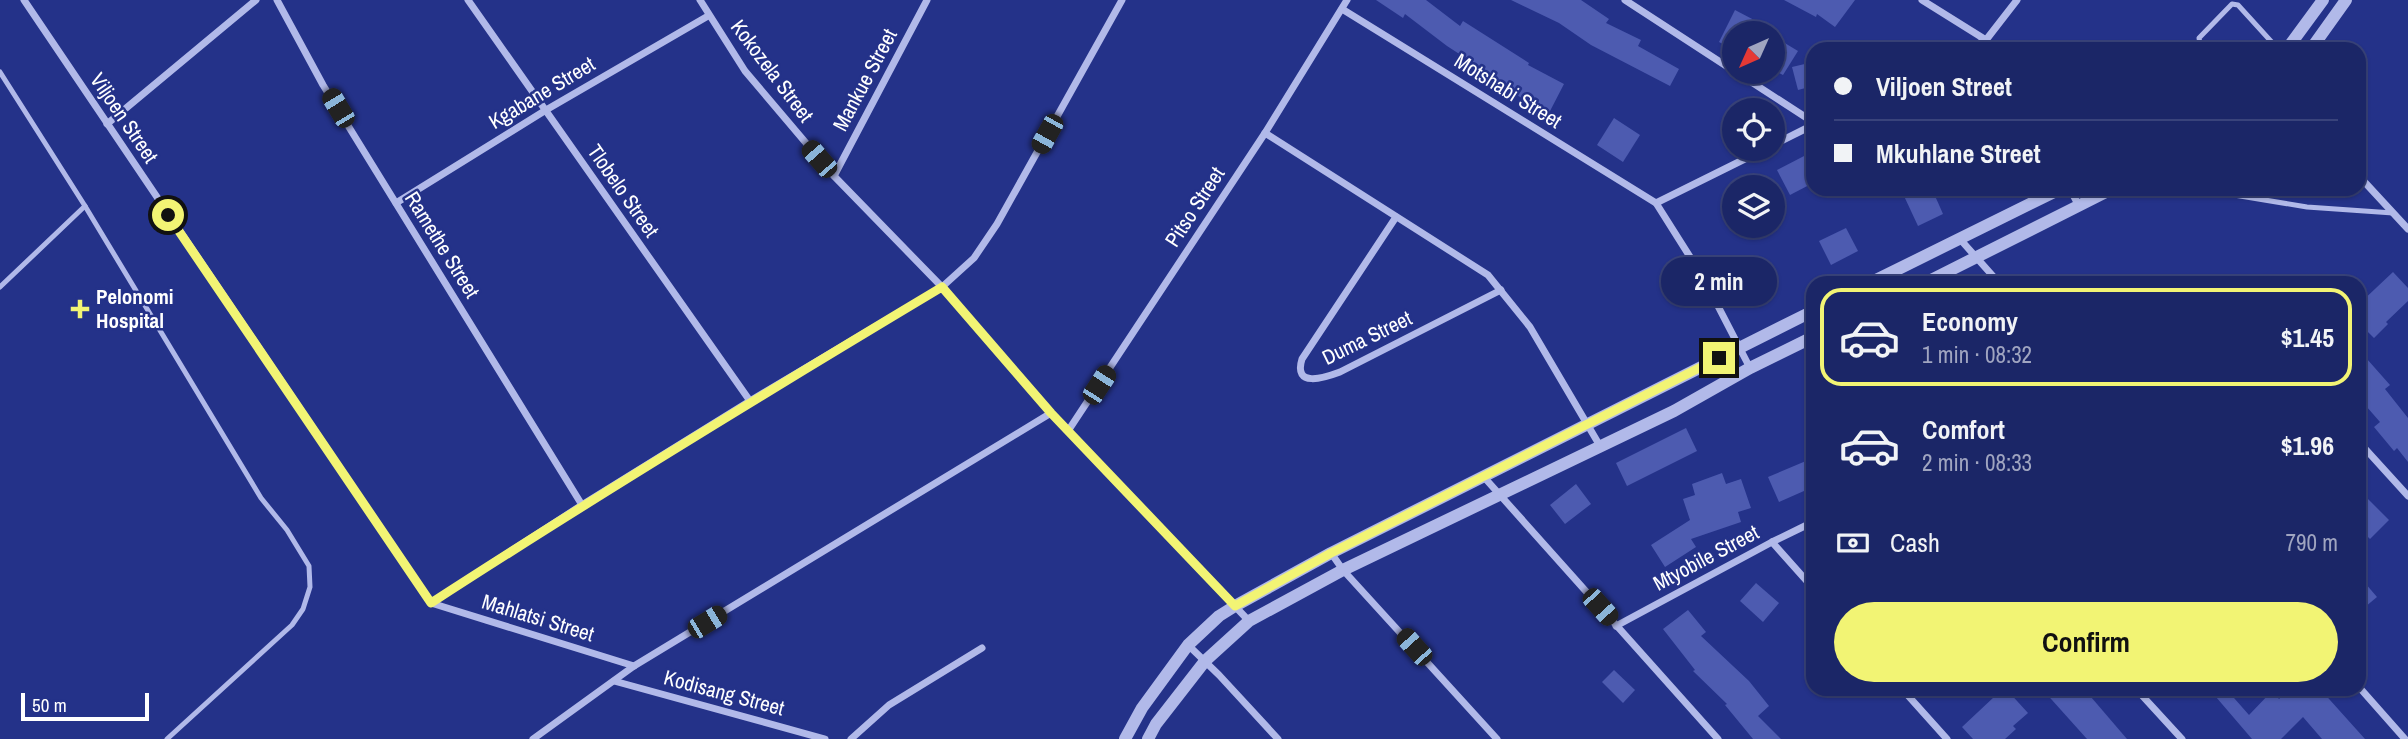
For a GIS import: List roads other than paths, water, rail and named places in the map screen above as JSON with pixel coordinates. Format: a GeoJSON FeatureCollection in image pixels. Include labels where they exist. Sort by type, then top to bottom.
{"type":"FeatureCollection","features":[{"type":"Feature","properties":{"kind":"street","name":"Viljoen Street"},"geometry":{"type":"LineString","coordinates":[[24,0],[431,603]]}},
{"type":"Feature","properties":{"kind":"street"},"geometry":{"type":"LineString","coordinates":[[107,124],[256,0]]}},
{"type":"Feature","properties":{"kind":"street","name":"Ramethe Street"},"geometry":{"type":"LineString","coordinates":[[277,0],[317,75],[582,505]]}},
{"type":"Feature","properties":{"kind":"street","name":"Tlobelo Street"},"geometry":{"type":"LineString","coordinates":[[468,0],[750,401]]}},
{"type":"Feature","properties":{"kind":"street","name":"Kokozela Street"},"geometry":{"type":"LineString","coordinates":[[701,0],[708,16],[745,71],[834,176],[942,287],[1051,413],[1249,621]]}},
{"type":"Feature","properties":{"kind":"street"},"geometry":{"type":"LineString","coordinates":[[431,603],[750,401],[942,287],[974,258],[997,224],[1122,0]]}},
{"type":"Feature","properties":{"kind":"street","name":"Pitso Street"},"geometry":{"type":"LineString","coordinates":[[1069,431],[1265,133],[1347,0]]}},
{"type":"Feature","properties":{"kind":"street"},"geometry":{"type":"LineString","coordinates":[[1625,0],[1722,63]]}},
{"type":"Feature","properties":{"kind":"street"},"geometry":{"type":"LineString","coordinates":[[1922,0],[1986,40]]}},
{"type":"Feature","properties":{"kind":"street"},"geometry":{"type":"LineString","coordinates":[[1982,42],[2017,0]]}},
{"type":"Feature","properties":{"kind":"street"},"geometry":{"type":"LineString","coordinates":[[2292,42],[2323,0]]}},
{"type":"Feature","properties":{"kind":"street"},"geometry":{"type":"LineString","coordinates":[[2316,42],[2346,0]]}},
{"type":"Feature","properties":{"kind":"street","name":"Mankue Street"},"geometry":{"type":"LineString","coordinates":[[834,176],[926,1]]}},
{"type":"Feature","properties":{"kind":"street","name":"Motshabi Street"},"geometry":{"type":"LineString","coordinates":[[1342,9],[1656,203],[1704,279],[1750,368]]}},
{"type":"Feature","properties":{"kind":"street","name":"Kgabane Street"},"geometry":{"type":"LineString","coordinates":[[396,203],[546,110],[708,16]]}},
{"type":"Feature","properties":{"kind":"street"},"geometry":{"type":"LineString","coordinates":[[1754,84],[1806,118]]}},
{"type":"Feature","properties":{"kind":"street"},"geometry":{"type":"LineString","coordinates":[[1785,138],[1806,127]]}},
{"type":"Feature","properties":{"kind":"street"},"geometry":{"type":"LineString","coordinates":[[1265,133],[1488,275],[1530,327],[1600,446]]}},
{"type":"Feature","properties":{"kind":"street"},"geometry":{"type":"LineString","coordinates":[[1656,203],[1741,161]]}},
{"type":"Feature","properties":{"kind":"street"},"geometry":{"type":"LineString","coordinates":[[2366,184],[2408,229]]}},
{"type":"Feature","properties":{"kind":"street"},"geometry":{"type":"LineString","coordinates":[[1884,276],[2046,196]]}},
{"type":"Feature","properties":{"kind":"street"},"geometry":{"type":"LineString","coordinates":[[2074,196],[2079,206]]}},
{"type":"Feature","properties":{"kind":"street"},"geometry":{"type":"LineString","coordinates":[[1939,276],[2098,196]]}},
{"type":"Feature","properties":{"kind":"street","name":"Duma Street"},"geometry":{"type":"LineString","coordinates":[[1396,217],[1302,359],[1302,374],[1308,379],[1322,379],[1340,372],[1501,290]]}},
{"type":"Feature","properties":{"kind":"street"},"geometry":{"type":"LineString","coordinates":[[1959,238],[1993,276]]}},
{"type":"Feature","properties":{"kind":"street"},"geometry":{"type":"LineString","coordinates":[[1125,739],[1142,708],[1188,646],[1219,616],[1235,606],[1331,553],[1806,314]]}},
{"type":"Feature","properties":{"kind":"street"},"geometry":{"type":"LineString","coordinates":[[1148,739],[1156,724],[1205,661],[1249,621],[1343,570],[1674,411],[1806,340]]}},
{"type":"Feature","properties":{"kind":"street"},"geometry":{"type":"LineString","coordinates":[[533,739],[634,666],[1051,413]]}},
{"type":"Feature","properties":{"kind":"street"},"geometry":{"type":"LineString","coordinates":[[2366,450],[2408,496]]}},
{"type":"Feature","properties":{"kind":"street"},"geometry":{"type":"LineString","coordinates":[[1483,476],[1718,739]]}},
{"type":"Feature","properties":{"kind":"street","name":"Mtyobile Street"},"geometry":{"type":"LineString","coordinates":[[1616,626],[1806,525]]}},
{"type":"Feature","properties":{"kind":"street"},"geometry":{"type":"LineString","coordinates":[[1772,542],[1806,581]]}},
{"type":"Feature","properties":{"kind":"street"},"geometry":{"type":"LineString","coordinates":[[1331,553],[1343,570],[1497,739]]}},
{"type":"Feature","properties":{"kind":"street","name":"Mahlatsi Street"},"geometry":{"type":"LineString","coordinates":[[431,603],[634,666]]}},
{"type":"Feature","properties":{"kind":"street"},"geometry":{"type":"LineString","coordinates":[[1188,646],[1278,739]]}},
{"type":"Feature","properties":{"kind":"street"},"geometry":{"type":"LineString","coordinates":[[851,739],[889,705],[982,648]]}},
{"type":"Feature","properties":{"kind":"street","name":"Kodisang Street"},"geometry":{"type":"LineString","coordinates":[[614,681],[825,739]]}},
{"type":"Feature","properties":{"kind":"street"},"geometry":{"type":"LineString","coordinates":[[2366,695],[2405,739]]}},
{"type":"Feature","properties":{"kind":"street"},"geometry":{"type":"LineString","coordinates":[[1908,696],[1947,739]]}},
{"type":"Feature","properties":{"kind":"street"},"geometry":{"type":"LineString","coordinates":[[2143,696],[2182,739]]}},
{"type":"Feature","properties":{"kind":"lane"},"geometry":{"type":"LineString","coordinates":[[2199,42],[2199,38],[2232,4],[2238,5],[2272,42]]}},
{"type":"Feature","properties":{"kind":"lane"},"geometry":{"type":"LineString","coordinates":[[0,72],[85,206],[261,498],[287,530],[309,566],[310,587],[303,609],[292,625],[167,739]]}},
{"type":"Feature","properties":{"kind":"lane"},"geometry":{"type":"LineString","coordinates":[[2248,196],[2307,206],[2393,213]]}},
{"type":"Feature","properties":{"kind":"lane"},"geometry":{"type":"LineString","coordinates":[[0,287],[85,206]]}},
{"type":"Feature","properties":{"kind":"place","name":"Pelonomi Hospital"},"geometry":{"type":"Point","coordinates":[80,309]}}]}
